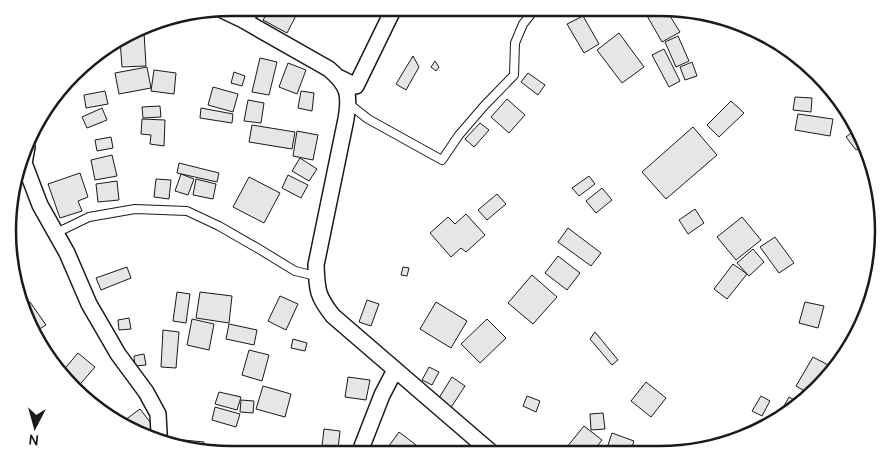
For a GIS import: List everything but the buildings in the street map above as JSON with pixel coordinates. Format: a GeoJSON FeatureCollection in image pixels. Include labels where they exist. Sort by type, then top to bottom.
{"type":"FeatureCollection","features":[{"type":"Feature","properties":{"kind":"street"},"geometry":{"type":"LineString","coordinates":[[235,16],[356,86],[390,16]]}},
{"type":"Feature","properties":{"kind":"street"},"geometry":{"type":"LineString","coordinates":[[243,20],[247,16]]}},
{"type":"Feature","properties":{"kind":"street"},"geometry":{"type":"LineString","coordinates":[[340,78],[347,90],[349,104],[316,264],[319,295],[333,316],[484,446]]}},
{"type":"Feature","properties":{"kind":"street"},"geometry":{"type":"LineString","coordinates":[[26,168],[40,205],[67,253],[89,304],[118,354],[146,392],[158,414],[159,433]]}},
{"type":"Feature","properties":{"kind":"street"},"geometry":{"type":"LineString","coordinates":[[362,446],[382,395],[395,370]]}},
{"type":"Feature","properties":{"kind":"lane"},"geometry":{"type":"LineString","coordinates":[[349,104],[368,119],[442,160],[459,135],[514,75],[515,43],[523,24],[530,16]]}},
{"type":"Feature","properties":{"kind":"lane"},"geometry":{"type":"LineString","coordinates":[[56,233],[89,217],[135,209],[187,211],[219,226],[295,271],[316,276]]}}]}
